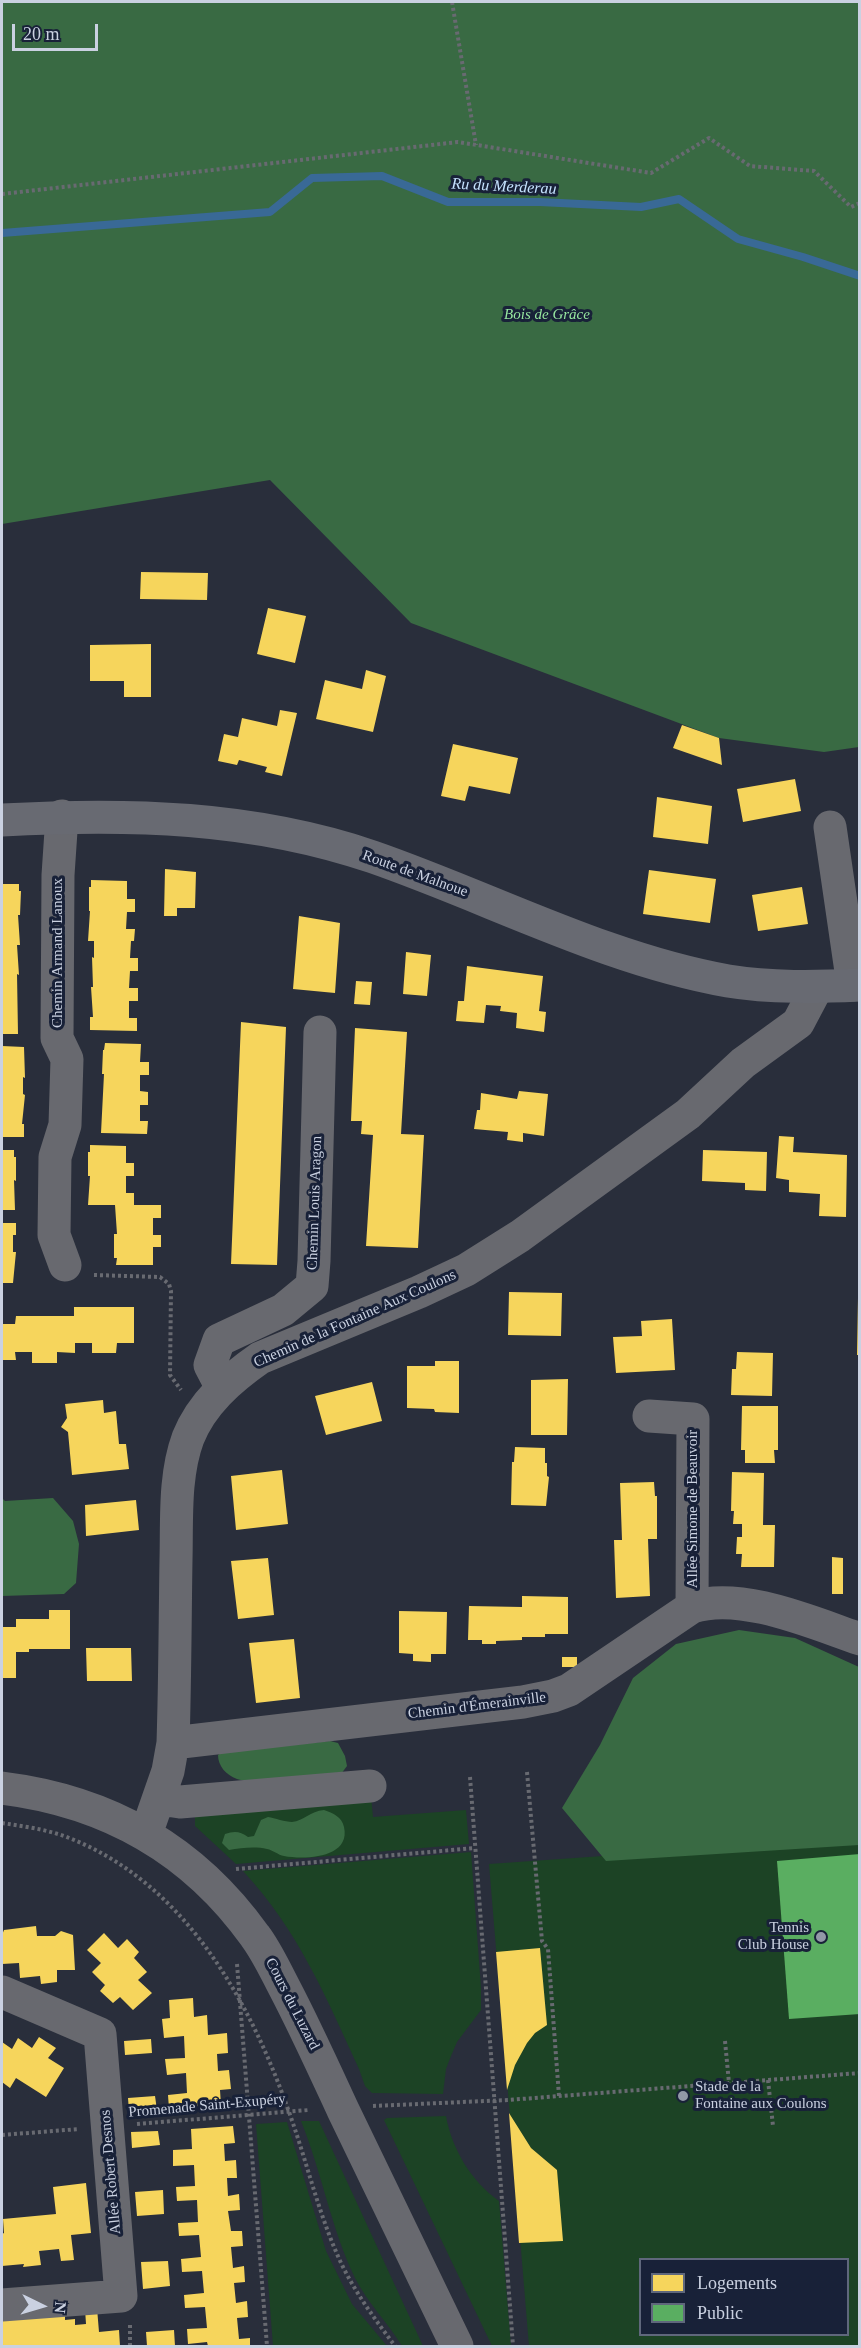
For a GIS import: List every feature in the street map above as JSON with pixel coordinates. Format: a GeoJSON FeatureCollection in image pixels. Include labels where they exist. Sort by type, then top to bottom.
{"type":"FeatureCollection","features":[{"type":"Feature","properties":{"kind":"main road","name":"Route de Malnoue"},"geometry":{"type":"LineString","coordinates":[[2,820],[62,816],[203,820],[293,835],[373,857],[606,947],[665,967],[731,981],[817,987],[856,985]]}},
{"type":"Feature","properties":{"kind":"street","name":"Chemin Armand Lanoux"},"geometry":{"type":"LineString","coordinates":[[62,816],[58,875],[57,1038],[67,1059],[65,1125],[55,1157],[54,1235],[65,1265]]}},
{"type":"Feature","properties":{"kind":"street"},"geometry":{"type":"LineString","coordinates":[[830,827],[856,985]]}},
{"type":"Feature","properties":{"kind":"street","name":"Chemin de la Fontaine Aux Coulons"},"geometry":{"type":"LineString","coordinates":[[146,1834],[168,1771],[172,1743],[179,1479],[182,1456],[200,1415],[222,1388],[260,1358],[429,1287],[465,1270],[520,1236],[688,1114],[743,1063],[798,1023],[817,987]]}},
{"type":"Feature","properties":{"kind":"street","name":"Chemin Louis Aragon"},"geometry":{"type":"LineString","coordinates":[[222,1388],[210,1365],[219,1340],[282,1310],[312,1286],[320,1032]]}},
{"type":"Feature","properties":{"kind":"street","name":"Allée Simone de Beauvoir"},"geometry":{"type":"LineString","coordinates":[[649,1416],[693,1419],[692,1607]]}},
{"type":"Feature","properties":{"kind":"street","name":"Chemin d'Émerainville"},"geometry":{"type":"LineString","coordinates":[[172,1743],[523,1702],[553,1696],[569,1690],[692,1607],[716,1603],[755,1606],[860,1639]]}},
{"type":"Feature","properties":{"kind":"street"},"geometry":{"type":"LineString","coordinates":[[160,1799],[180,1803],[370,1786]]}},
{"type":"Feature","properties":{"kind":"street","name":"Cours du Luzard"},"geometry":{"type":"LineString","coordinates":[[2,1788],[80,1804],[146,1834],[180,1857],[208,1881],[256,1937],[296,2008],[457,2346]]}},
{"type":"Feature","properties":{"kind":"street","name":"Allée Robert Desnos"},"geometry":{"type":"LineString","coordinates":[[2,1992],[100,2034],[121,2296],[2,2305]]}},
{"type":"Feature","properties":{"kind":"path"},"geometry":{"type":"LineString","coordinates":[[452,2],[476,145]]}},
{"type":"Feature","properties":{"kind":"path"},"geometry":{"type":"LineString","coordinates":[[2,194],[458,142],[651,173],[709,138],[750,166],[814,171],[851,207],[860,203]]}},
{"type":"Feature","properties":{"kind":"path"},"geometry":{"type":"LineString","coordinates":[[65,1265],[91,1275],[165,1278],[171,1291],[170,1375],[200,1415]]}},
{"type":"Feature","properties":{"kind":"path"},"geometry":{"type":"LineString","coordinates":[[527,1772],[542,1941],[548,1949],[559,2096]]}},
{"type":"Feature","properties":{"kind":"path"},"geometry":{"type":"LineString","coordinates":[[470,1777],[513,2346]]}},
{"type":"Feature","properties":{"kind":"path"},"geometry":{"type":"LineString","coordinates":[[2,1823],[63,1836],[94,1850],[132,1872],[155,1889],[198,1936],[238,1996],[261,2039],[289,2111],[319,2209],[337,2256],[358,2293],[395,2346]]}},
{"type":"Feature","properties":{"kind":"path"},"geometry":{"type":"LineString","coordinates":[[234,1869],[475,1848]]}},
{"type":"Feature","properties":{"kind":"path"},"geometry":{"type":"LineString","coordinates":[[237,1963],[267,2346]]}},
{"type":"Feature","properties":{"kind":"path"},"geometry":{"type":"LineString","coordinates":[[725,2041],[729,2083]]}},
{"type":"Feature","properties":{"kind":"path","name":"Promenade Saint-Exupéry"},"geometry":{"type":"LineString","coordinates":[[2,2135],[289,2111],[495,2101],[860,2073]]}},
{"type":"Feature","properties":{"kind":"path"},"geometry":{"type":"LineString","coordinates":[[768,2080],[773,2126]]}},
{"type":"Feature","properties":{"kind":"green space","name":"Bois de Grâce"},"geometry":{"type":"Polygon","coordinates":[[[2,2],[859,2],[859,747],[824,752],[719,738],[411,623],[270,480],[2,524],[2,2]]]}},
{"type":"Feature","properties":{"kind":"green space"},"geometry":{"type":"Polygon","coordinates":[[[2,1498],[5,1501],[53,1498],[73,1521],[79,1544],[76,1583],[64,1594],[2,1596],[2,1498]]]}},
{"type":"Feature","properties":{"kind":"green space"},"geometry":{"type":"Polygon","coordinates":[[[739,1630],[795,1638],[859,1667],[859,1845],[606,1861],[562,1808],[600,1745],[633,1678],[676,1644],[739,1630]]]}},
{"type":"Feature","properties":{"kind":"green space"},"geometry":{"type":"Polygon","coordinates":[[[330,1741],[338,1743],[345,1756],[347,1766],[341,1774],[272,1781],[246,1781],[229,1775],[223,1770],[218,1759],[218,1755],[222,1752],[330,1741]]]}},
{"type":"Feature","properties":{"kind":"green space"},"geometry":{"type":"Polygon","coordinates":[[[371,1797],[373,1817],[466,1810],[469,1844],[236,1864],[195,1826],[195,1816],[371,1797]]]}},
{"type":"Feature","properties":{"kind":"green space"},"geometry":{"type":"Polygon","coordinates":[[[324,1810],[339,1818],[344,1827],[344,1837],[341,1845],[324,1855],[303,1858],[282,1855],[262,1848],[229,1850],[222,1843],[225,1834],[231,1832],[248,1837],[254,1836],[261,1820],[268,1817],[292,1822],[324,1810]]]}},
{"type":"Feature","properties":{"kind":"green space","name":"Stade de la Fontaine aux Coulons"},"geometry":{"type":"Polygon","coordinates":[[[859,1838],[859,2346],[529,2346],[489,1864],[859,1838]]]}},
{"type":"Feature","properties":{"kind":"green space"},"geometry":{"type":"Polygon","coordinates":[[[471,1852],[481,2010],[457,2042],[446,2069],[443,2094],[372,2093],[365,2086],[335,2016],[309,1965],[280,1917],[243,1871],[471,1852]]]}},
{"type":"Feature","properties":{"kind":"green space"},"geometry":{"type":"Polygon","coordinates":[[[446,2116],[453,2140],[464,2163],[480,2184],[499,2201],[511,2346],[492,2346],[384,2120],[387,2118],[446,2116]]]}},
{"type":"Feature","properties":{"kind":"green space"},"geometry":{"type":"Polygon","coordinates":[[[301,2121],[319,2121],[423,2346],[402,2346],[365,2296],[355,2278],[339,2240],[301,2121]]]}},
{"type":"Feature","properties":{"kind":"green space"},"geometry":{"type":"Polygon","coordinates":[[[287,2122],[326,2251],[352,2304],[387,2346],[273,2346],[256,2124],[287,2122]]]}},
{"type":"Feature","properties":{"kind":"building: Logements"},"geometry":{"type":"Polygon","coordinates":[[[141,572],[208,573],[207,600],[140,599],[141,572]]]}},
{"type":"Feature","properties":{"kind":"building: Logements"},"geometry":{"type":"Polygon","coordinates":[[[268,608],[306,616],[295,663],[257,654],[268,608]]]}},
{"type":"Feature","properties":{"kind":"building: Logements"},"geometry":{"type":"Polygon","coordinates":[[[151,644],[151,697],[124,697],[124,681],[90,681],[90,645],[151,644]]]}},
{"type":"Feature","properties":{"kind":"building: Logements"},"geometry":{"type":"Polygon","coordinates":[[[366,670],[386,676],[373,732],[316,719],[325,680],[362,689],[366,670]]]}},
{"type":"Feature","properties":{"kind":"building: Logements"},"geometry":{"type":"Polygon","coordinates":[[[280,710],[297,713],[282,776],[265,772],[267,767],[239,760],[237,765],[218,761],[224,734],[238,737],[242,718],[277,726],[280,710]]]}},
{"type":"Feature","properties":{"kind":"building: Logements"},"geometry":{"type":"Polygon","coordinates":[[[682,725],[719,738],[722,765],[673,748],[682,725]]]}},
{"type":"Feature","properties":{"kind":"building: Logements"},"geometry":{"type":"Polygon","coordinates":[[[453,744],[518,758],[510,794],[469,786],[465,801],[441,796],[453,744]]]}},
{"type":"Feature","properties":{"kind":"building: Logements"},"geometry":{"type":"Polygon","coordinates":[[[795,779],[801,811],[743,822],[737,789],[795,779]]]}},
{"type":"Feature","properties":{"kind":"building: Logements"},"geometry":{"type":"Polygon","coordinates":[[[657,797],[712,806],[708,844],[653,837],[657,797]]]}},
{"type":"Feature","properties":{"kind":"building: Logements"},"geometry":{"type":"Polygon","coordinates":[[[165,869],[196,872],[195,908],[177,908],[177,916],[164,916],[165,869]]]}},
{"type":"Feature","properties":{"kind":"building: Logements"},"geometry":{"type":"Polygon","coordinates":[[[649,870],[716,879],[710,923],[643,914],[649,870]]]}},
{"type":"Feature","properties":{"kind":"building: Logements"},"geometry":{"type":"Polygon","coordinates":[[[91,880],[127,881],[127,899],[135,899],[135,912],[127,912],[126,929],[135,929],[134,941],[131,941],[130,958],[138,958],[138,971],[130,971],[129,988],[138,988],[138,1001],[129,1001],[129,1018],[137,1018],[137,1031],[90,1030],[90,1017],[93,1017],[91,987],[93,987],[92,957],[94,958],[94,941],[88,941],[91,880]]]}},
{"type":"Feature","properties":{"kind":"building: Logements"},"geometry":{"type":"Polygon","coordinates":[[[2,884],[19,884],[19,891],[21,891],[20,915],[18,915],[20,945],[17,945],[18,1034],[2,1034],[2,884]]]}},
{"type":"Feature","properties":{"kind":"building: Logements"},"geometry":{"type":"Polygon","coordinates":[[[802,887],[808,924],[758,931],[752,895],[802,887]]]}},
{"type":"Feature","properties":{"kind":"building: Logements"},"geometry":{"type":"Polygon","coordinates":[[[299,916],[340,923],[335,993],[293,989],[299,916]]]}},
{"type":"Feature","properties":{"kind":"building: Logements"},"geometry":{"type":"Polygon","coordinates":[[[406,952],[431,955],[427,996],[403,994],[406,952]]]}},
{"type":"Feature","properties":{"kind":"building: Logements"},"geometry":{"type":"Polygon","coordinates":[[[467,966],[543,976],[539,1011],[546,1012],[544,1032],[516,1028],[517,1013],[500,1011],[501,1006],[486,1005],[484,1023],[456,1021],[458,1001],[464,1001],[467,966]]]}},
{"type":"Feature","properties":{"kind":"building: Logements"},"geometry":{"type":"Polygon","coordinates":[[[356,981],[372,982],[370,1005],[354,1004],[356,981]]]}},
{"type":"Feature","properties":{"kind":"building: Logements"},"geometry":{"type":"Polygon","coordinates":[[[241,1022],[286,1027],[277,1265],[231,1264],[241,1022]]]}},
{"type":"Feature","properties":{"kind":"building: Logements"},"geometry":{"type":"Polygon","coordinates":[[[355,1028],[407,1032],[401,1134],[424,1135],[418,1248],[366,1246],[373,1135],[361,1134],[362,1121],[351,1121],[355,1028]]]}},
{"type":"Feature","properties":{"kind":"building: Logements"},"geometry":{"type":"Polygon","coordinates":[[[105,1043],[141,1044],[140,1062],[149,1062],[149,1075],[140,1075],[140,1091],[148,1092],[148,1105],[140,1105],[140,1121],[148,1121],[147,1134],[101,1133],[105,1043]]]}},
{"type":"Feature","properties":{"kind":"building: Logements"},"geometry":{"type":"Polygon","coordinates":[[[2,1046],[24,1047],[23,1094],[25,1095],[22,1124],[24,1124],[24,1137],[2,1137],[2,1046]]]}},
{"type":"Feature","properties":{"kind":"building: Logements"},"geometry":{"type":"Polygon","coordinates":[[[519,1091],[548,1094],[544,1136],[523,1133],[523,1142],[507,1140],[508,1132],[474,1129],[477,1110],[480,1110],[481,1093],[517,1099],[519,1091]]]}},
{"type":"Feature","properties":{"kind":"building: Logements"},"geometry":{"type":"Polygon","coordinates":[[[779,1136],[794,1137],[793,1152],[847,1155],[846,1217],[819,1216],[820,1194],[789,1192],[789,1180],[776,1178],[779,1136]]]}},
{"type":"Feature","properties":{"kind":"building: Logements"},"geometry":{"type":"Polygon","coordinates":[[[90,1145],[126,1146],[126,1163],[134,1163],[134,1176],[126,1176],[126,1193],[134,1193],[134,1205],[161,1205],[161,1218],[153,1218],[153,1235],[161,1235],[161,1247],[153,1247],[153,1265],[116,1265],[117,1258],[114,1258],[114,1234],[117,1234],[115,1205],[88,1205],[90,1145]]]}},
{"type":"Feature","properties":{"kind":"building: Logements"},"geometry":{"type":"Polygon","coordinates":[[[2,1150],[14,1150],[14,1157],[16,1157],[15,1210],[2,1210],[2,1150]]]}},
{"type":"Feature","properties":{"kind":"building: Logements"},"geometry":{"type":"Polygon","coordinates":[[[703,1150],[767,1152],[766,1191],[745,1190],[745,1183],[702,1181],[703,1150]]]}},
{"type":"Feature","properties":{"kind":"building: Logements"},"geometry":{"type":"Polygon","coordinates":[[[2,1223],[16,1223],[16,1235],[13,1235],[13,1252],[16,1252],[13,1283],[2,1283],[2,1223]]]}},
{"type":"Feature","properties":{"kind":"building: Logements"},"geometry":{"type":"Polygon","coordinates":[[[509,1292],[562,1293],[561,1336],[508,1335],[509,1292]]]}},
{"type":"Feature","properties":{"kind":"building: Logements"},"geometry":{"type":"Polygon","coordinates":[[[858,1298],[860,1298],[860,1355],[857,1355],[858,1298]]]}},
{"type":"Feature","properties":{"kind":"building: Logements"},"geometry":{"type":"Polygon","coordinates":[[[74,1307],[134,1307],[134,1343],[117,1343],[116,1353],[92,1353],[92,1343],[75,1343],[75,1353],[57,1352],[57,1363],[32,1363],[32,1352],[15,1352],[16,1360],[2,1360],[2,1324],[15,1324],[16,1316],[74,1316],[74,1307]]]}},
{"type":"Feature","properties":{"kind":"building: Logements"},"geometry":{"type":"Polygon","coordinates":[[[672,1319],[675,1370],[616,1373],[613,1337],[642,1336],[641,1321],[672,1319]]]}},
{"type":"Feature","properties":{"kind":"building: Logements"},"geometry":{"type":"Polygon","coordinates":[[[737,1352],[773,1353],[772,1396],[731,1395],[732,1369],[736,1369],[737,1352]]]}},
{"type":"Feature","properties":{"kind":"building: Logements"},"geometry":{"type":"Polygon","coordinates":[[[435,1361],[459,1361],[459,1413],[407,1408],[407,1366],[435,1366],[435,1361]]]}},
{"type":"Feature","properties":{"kind":"building: Logements"},"geometry":{"type":"Polygon","coordinates":[[[568,1379],[567,1435],[531,1435],[531,1380],[568,1379]]]}},
{"type":"Feature","properties":{"kind":"building: Logements"},"geometry":{"type":"Polygon","coordinates":[[[372,1382],[382,1421],[326,1435],[315,1396],[372,1382]]]}},
{"type":"Feature","properties":{"kind":"building: Logements"},"geometry":{"type":"Polygon","coordinates":[[[103,1400],[104,1413],[116,1411],[119,1444],[126,1444],[129,1469],[72,1475],[68,1432],[61,1427],[67,1418],[65,1404],[103,1400]]]}},
{"type":"Feature","properties":{"kind":"building: Logements"},"geometry":{"type":"Polygon","coordinates":[[[742,1406],[778,1406],[778,1450],[774,1450],[775,1463],[745,1463],[745,1450],[741,1450],[742,1406]]]}},
{"type":"Feature","properties":{"kind":"building: Logements"},"geometry":{"type":"Polygon","coordinates":[[[515,1447],[545,1448],[545,1463],[547,1463],[547,1476],[549,1477],[546,1506],[511,1505],[512,1462],[514,1462],[515,1447]]]}},
{"type":"Feature","properties":{"kind":"building: Logements"},"geometry":{"type":"Polygon","coordinates":[[[282,1470],[288,1524],[236,1530],[231,1476],[282,1470]]]}},
{"type":"Feature","properties":{"kind":"building: Logements"},"geometry":{"type":"Polygon","coordinates":[[[732,1472],[764,1473],[763,1525],[775,1525],[774,1567],[741,1567],[742,1554],[736,1554],[737,1537],[742,1537],[742,1524],[733,1524],[732,1472]]]}},
{"type":"Feature","properties":{"kind":"building: Logements"},"geometry":{"type":"Polygon","coordinates":[[[654,1482],[655,1496],[657,1496],[657,1539],[648,1539],[650,1596],[616,1598],[614,1540],[622,1540],[620,1483],[654,1482]]]}},
{"type":"Feature","properties":{"kind":"building: Logements"},"geometry":{"type":"Polygon","coordinates":[[[136,1500],[139,1530],[86,1536],[85,1505],[136,1500]]]}},
{"type":"Feature","properties":{"kind":"building: Logements"},"geometry":{"type":"Polygon","coordinates":[[[832,1557],[843,1558],[843,1594],[832,1594],[832,1557]]]}},
{"type":"Feature","properties":{"kind":"building: Logements"},"geometry":{"type":"Polygon","coordinates":[[[268,1558],[274,1615],[238,1619],[231,1561],[268,1558]]]}},
{"type":"Feature","properties":{"kind":"building: Logements"},"geometry":{"type":"Polygon","coordinates":[[[522,1596],[568,1597],[568,1634],[522,1637],[522,1640],[496,1641],[496,1644],[482,1644],[482,1640],[468,1640],[469,1606],[522,1607],[522,1596]]]}},
{"type":"Feature","properties":{"kind":"building: Logements"},"geometry":{"type":"Polygon","coordinates":[[[49,1610],[70,1610],[70,1649],[29,1649],[29,1652],[16,1652],[16,1678],[2,1678],[2,1627],[16,1627],[16,1619],[49,1619],[49,1610]]]}},
{"type":"Feature","properties":{"kind":"building: Logements"},"geometry":{"type":"Polygon","coordinates":[[[399,1611],[447,1612],[446,1654],[431,1654],[431,1662],[413,1661],[413,1654],[399,1653],[399,1611]]]}},
{"type":"Feature","properties":{"kind":"building: Logements"},"geometry":{"type":"Polygon","coordinates":[[[294,1639],[300,1698],[256,1703],[249,1643],[294,1639]]]}},
{"type":"Feature","properties":{"kind":"building: Logements"},"geometry":{"type":"Polygon","coordinates":[[[86,1648],[131,1648],[132,1681],[87,1681],[86,1648]]]}},
{"type":"Feature","properties":{"kind":"building: Logements"},"geometry":{"type":"Polygon","coordinates":[[[562,1657],[577,1657],[577,1667],[562,1667],[562,1657]]]}},
{"type":"Feature","properties":{"kind":"building: Logements"},"geometry":{"type":"Polygon","coordinates":[[[36,1926],[37,1936],[55,1936],[61,1931],[73,1935],[75,1970],[57,1970],[57,1982],[41,1984],[40,1976],[20,1978],[19,1963],[2,1964],[4,1930],[36,1926]]]}},
{"type":"Feature","properties":{"kind":"building: Logements"},"geometry":{"type":"Polygon","coordinates":[[[104,1933],[118,1948],[127,1939],[139,1952],[134,1958],[147,1972],[138,1980],[152,1993],[133,2010],[120,1997],[113,2003],[100,1991],[105,1985],[92,1972],[101,1963],[87,1950],[104,1933]]]}},
{"type":"Feature","properties":{"kind":"building: Logements"},"geometry":{"type":"Polygon","coordinates":[[[540,1948],[547,2025],[535,2033],[527,2043],[515,2065],[507,2090],[496,1952],[540,1948]]]}},
{"type":"Feature","properties":{"kind":"building: Logements"},"geometry":{"type":"Polygon","coordinates":[[[193,1998],[194,2017],[207,2015],[208,2035],[227,2033],[228,2053],[217,2054],[218,2071],[229,2070],[231,2089],[220,2090],[221,2105],[169,2109],[168,2095],[187,2093],[186,2073],[167,2075],[165,2059],[185,2058],[184,2036],[164,2038],[162,2019],[170,2018],[169,2000],[193,1998]]]}},
{"type":"Feature","properties":{"kind":"building: Logements"},"geometry":{"type":"Polygon","coordinates":[[[39,2037],[56,2048],[48,2058],[64,2068],[46,2097],[16,2078],[10,2088],[2,2082],[2,2042],[12,2049],[18,2038],[32,2048],[39,2037]]]}},
{"type":"Feature","properties":{"kind":"building: Logements"},"geometry":{"type":"Polygon","coordinates":[[[151,2039],[152,2053],[125,2055],[124,2041],[151,2039]]]}},
{"type":"Feature","properties":{"kind":"building: Logements"},"geometry":{"type":"Polygon","coordinates":[[[155,2096],[157,2110],[129,2111],[128,2098],[155,2096]]]}},
{"type":"Feature","properties":{"kind":"building: Logements"},"geometry":{"type":"Polygon","coordinates":[[[509,2113],[531,2148],[557,2170],[563,2241],[519,2243],[509,2113]]]}},
{"type":"Feature","properties":{"kind":"building: Logements"},"geometry":{"type":"Polygon","coordinates":[[[233,2126],[235,2143],[224,2144],[225,2161],[236,2160],[237,2178],[227,2178],[228,2196],[239,2194],[240,2210],[228,2211],[231,2231],[242,2231],[243,2246],[231,2247],[233,2268],[244,2266],[245,2282],[234,2283],[236,2303],[247,2301],[248,2317],[237,2318],[239,2339],[250,2338],[250,2346],[208,2346],[207,2342],[188,2344],[187,2329],[207,2328],[205,2307],[185,2308],[184,2295],[204,2293],[202,2271],[182,2272],[181,2259],[201,2257],[199,2235],[179,2236],[178,2223],[198,2222],[197,2200],[177,2201],[176,2187],[195,2186],[194,2165],[173,2166],[173,2150],[192,2149],[191,2129],[233,2126]]]}},
{"type":"Feature","properties":{"kind":"building: Logements"},"geometry":{"type":"Polygon","coordinates":[[[158,2131],[160,2145],[132,2148],[131,2132],[158,2131]]]}},
{"type":"Feature","properties":{"kind":"building: Logements"},"geometry":{"type":"Polygon","coordinates":[[[86,2183],[91,2233],[71,2235],[74,2260],[61,2261],[59,2249],[39,2251],[41,2265],[2,2266],[3,2219],[56,2214],[53,2187],[86,2183]]]}},
{"type":"Feature","properties":{"kind":"building: Logements"},"geometry":{"type":"Polygon","coordinates":[[[163,2190],[164,2214],[137,2216],[135,2192],[163,2190]]]}},
{"type":"Feature","properties":{"kind":"building: Logements"},"geometry":{"type":"Polygon","coordinates":[[[168,2261],[170,2286],[143,2289],[141,2262],[168,2261]]]}},
{"type":"Feature","properties":{"kind":"building: Logements"},"geometry":{"type":"Polygon","coordinates":[[[97,2308],[99,2332],[119,2330],[120,2346],[2,2346],[2,2318],[65,2312],[65,2320],[75,2319],[75,2325],[86,2324],[85,2309],[97,2308]]]}},
{"type":"Feature","properties":{"kind":"building: Logements"},"geometry":{"type":"Polygon","coordinates":[[[174,2330],[175,2346],[147,2346],[146,2332],[174,2330]]]}},
{"type":"Feature","properties":{"kind":"building: Public","name":"Tennis Club House"},"geometry":{"type":"Polygon","coordinates":[[[860,1854],[860,2014],[789,2019],[777,1861],[860,1854]]]}},
{"type":"Feature","properties":{"kind":"waterway","name":"Ru du Merderau"},"geometry":{"type":"LineString","coordinates":[[2,233],[270,212],[312,178],[382,176],[448,202],[540,202],[641,207],[679,199],[738,239],[860,276]]}},
{"type":"Feature","properties":{"kind":"place","name":"Tennis Club House"},"geometry":{"type":"Point","coordinates":[821,1937]}},
{"type":"Feature","properties":{"kind":"place","name":"Stade de la Fontaine aux Coulons"},"geometry":{"type":"Point","coordinates":[683,2096]}}]}
